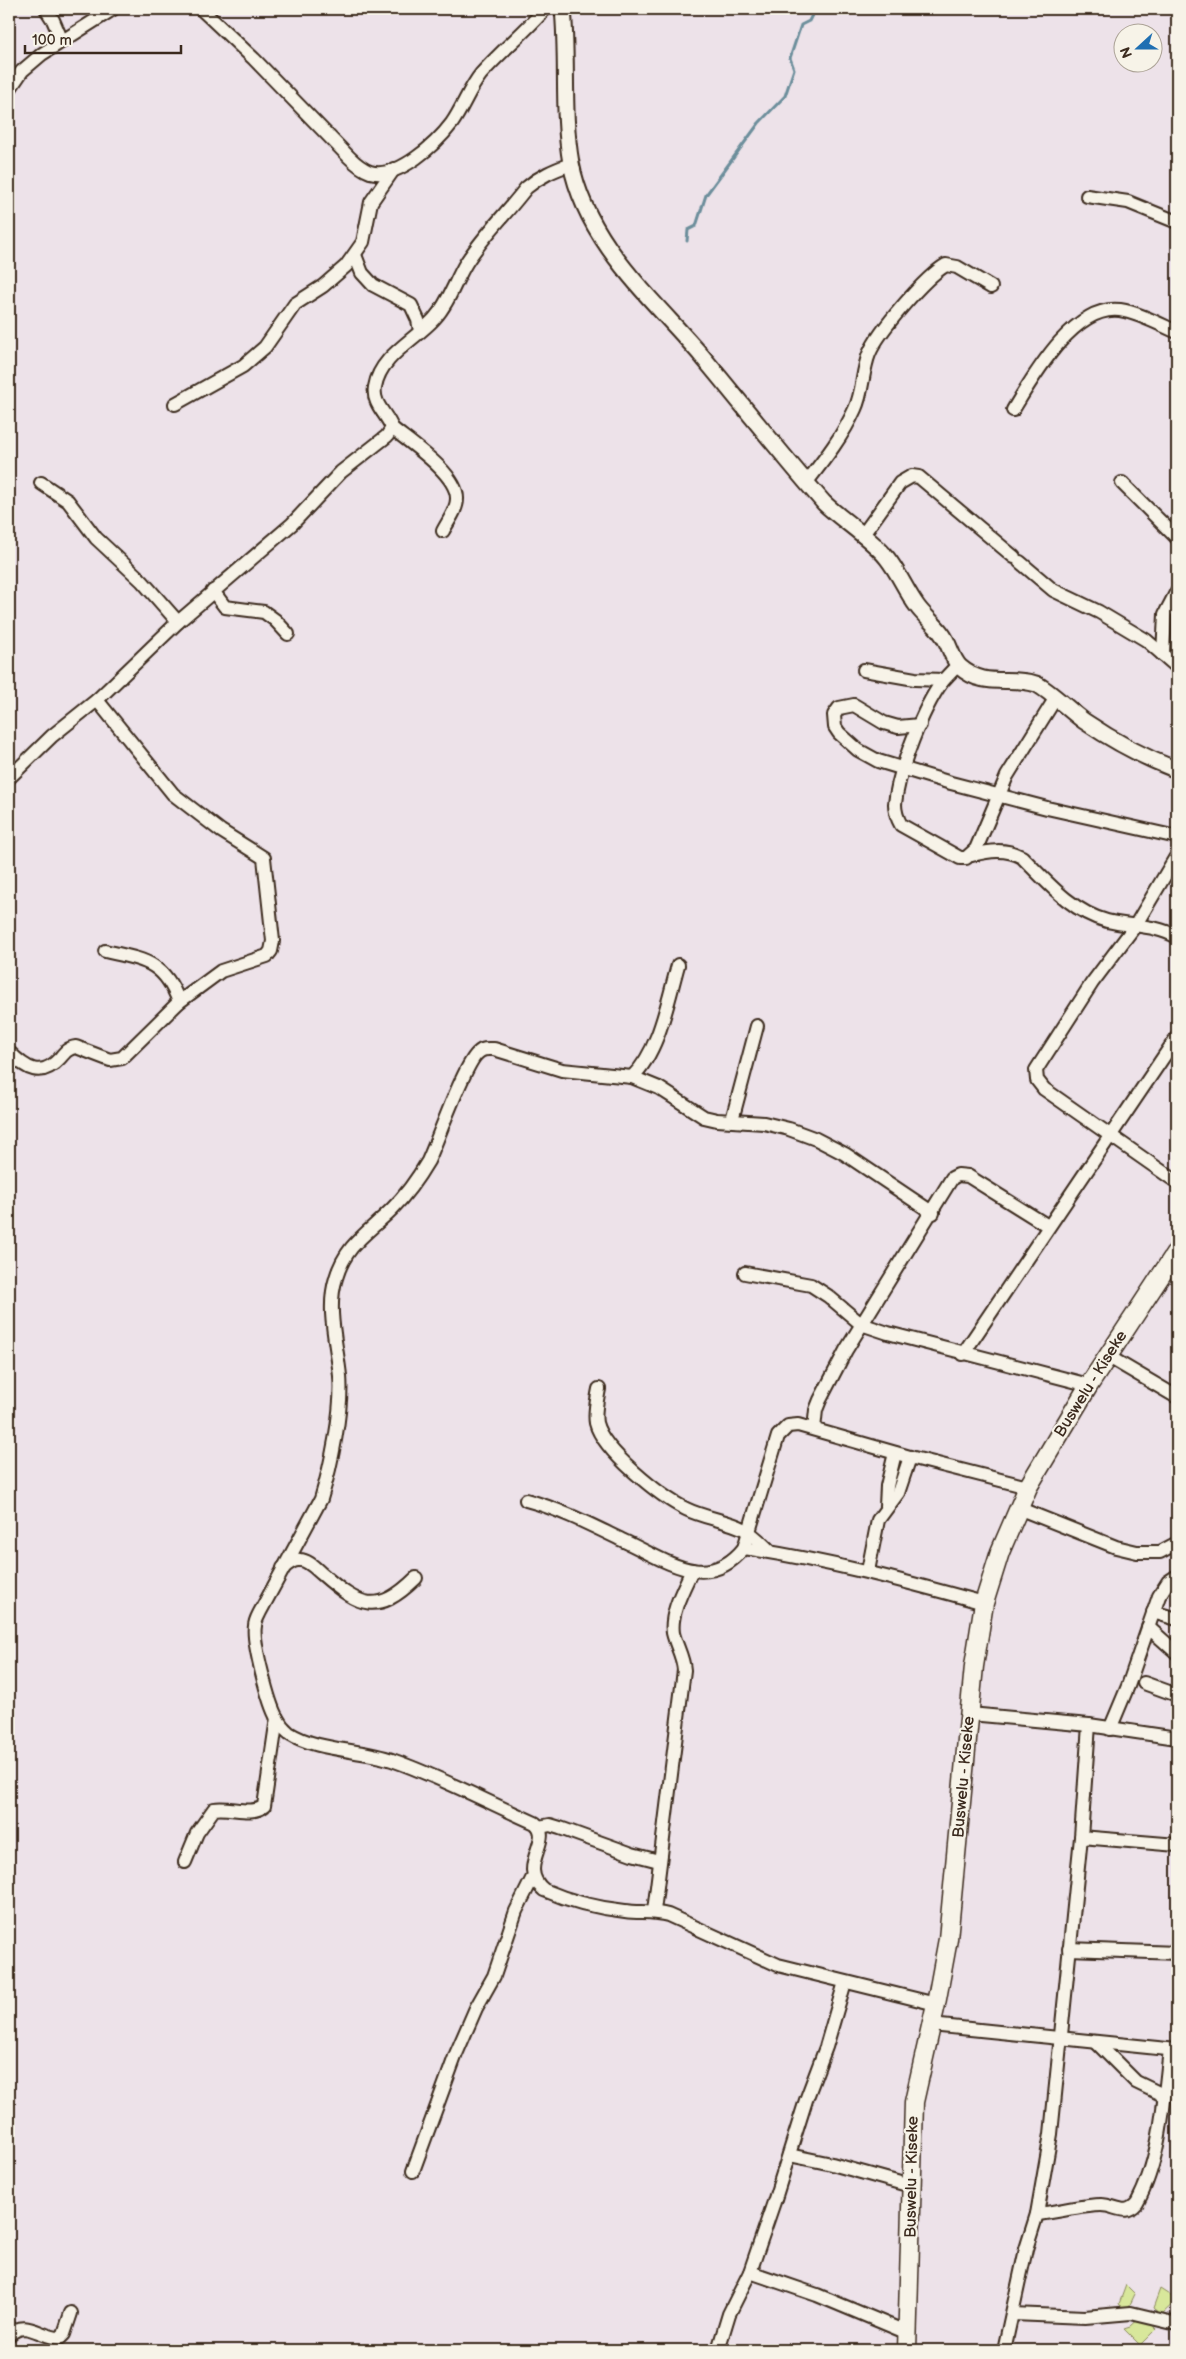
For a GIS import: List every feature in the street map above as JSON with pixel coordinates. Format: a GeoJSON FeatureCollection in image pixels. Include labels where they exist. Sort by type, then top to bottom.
{"type":"FeatureCollection","features":[{"type":"Feature","properties":{"kind":"main road","name":"Buswelu - Kiseke"},"geometry":{"type":"LineString","coordinates":[[907,2350],[914,2102],[936,2004],[948,1939],[974,1666],[984,1603],[1000,1552],[1028,1487],[1089,1386],[1177,1251]]}},
{"type":"Feature","properties":{"kind":"street"},"geometry":{"type":"LineString","coordinates":[[46,9],[62,41]]}},
{"type":"Feature","properties":{"kind":"street"},"geometry":{"type":"LineString","coordinates":[[9,90],[22,72],[42,54],[113,9]]}},
{"type":"Feature","properties":{"kind":"street"},"geometry":{"type":"LineString","coordinates":[[201,9],[254,59],[326,135],[362,168],[376,173],[394,169],[414,159],[433,143],[451,123],[472,86],[482,74],[545,9]]}},
{"type":"Feature","properties":{"kind":"street"},"geometry":{"type":"LineString","coordinates":[[562,9],[565,34],[567,123],[572,164],[588,213],[629,275],[700,355],[806,483],[836,514],[887,558],[919,608],[944,637],[958,665],[968,673],[992,681],[1036,684],[1046,689],[1085,722],[1147,757],[1177,770]]}},
{"type":"Feature","properties":{"kind":"street"},"geometry":{"type":"LineString","coordinates":[[443,531],[455,507],[457,500],[456,489],[450,479],[437,466],[392,428],[374,396],[375,386],[390,359],[439,313],[467,262],[526,188],[536,179],[549,172],[572,164]]}},
{"type":"Feature","properties":{"kind":"street"},"geometry":{"type":"LineString","coordinates":[[175,404],[243,366],[265,347],[295,304],[337,275],[355,255],[363,242],[371,202],[394,169]]}},
{"type":"Feature","properties":{"kind":"street"},"geometry":{"type":"LineString","coordinates":[[1087,196],[1128,202],[1177,222]]}},
{"type":"Feature","properties":{"kind":"street"},"geometry":{"type":"LineString","coordinates":[[355,255],[362,273],[373,285],[411,305],[418,320],[420,331]]}},
{"type":"Feature","properties":{"kind":"street"},"geometry":{"type":"LineString","coordinates":[[806,483],[847,426],[856,407],[870,352],[899,310],[920,287],[946,265],[957,267],[991,287]]}},
{"type":"Feature","properties":{"kind":"street"},"geometry":{"type":"LineString","coordinates":[[1013,410],[1052,351],[1080,324],[1096,313],[1107,310],[1129,312],[1177,332]]}},
{"type":"Feature","properties":{"kind":"street"},"geometry":{"type":"LineString","coordinates":[[9,778],[52,736],[97,700],[178,622],[292,524],[341,472],[387,436],[392,428]]}},
{"type":"Feature","properties":{"kind":"street"},"geometry":{"type":"LineString","coordinates":[[862,536],[900,483],[912,476],[919,477],[1053,590],[1130,629],[1177,667]]}},
{"type":"Feature","properties":{"kind":"street"},"geometry":{"type":"LineString","coordinates":[[40,483],[68,501],[96,538],[146,585],[178,622]]}},
{"type":"Feature","properties":{"kind":"street"},"geometry":{"type":"LineString","coordinates":[[1122,483],[1177,538]]}},
{"type":"Feature","properties":{"kind":"street"},"geometry":{"type":"LineString","coordinates":[[213,591],[222,604],[229,608],[268,614],[288,634]]}},
{"type":"Feature","properties":{"kind":"street"},"geometry":{"type":"LineString","coordinates":[[1163,654],[1165,614],[1177,591]]}},
{"type":"Feature","properties":{"kind":"street"},"geometry":{"type":"LineString","coordinates":[[958,665],[943,680],[920,725],[904,768],[895,804],[896,816],[901,825],[960,858],[991,851],[1013,853],[1022,857],[1059,893],[1085,911],[1104,920],[1135,926],[1149,926],[1177,937]]}},
{"type":"Feature","properties":{"kind":"street"},"geometry":{"type":"LineString","coordinates":[[864,670],[915,679],[943,680]]}},
{"type":"Feature","properties":{"kind":"street"},"geometry":{"type":"LineString","coordinates":[[972,855],[1020,753],[1056,699]]}},
{"type":"Feature","properties":{"kind":"street"},"geometry":{"type":"LineString","coordinates":[[9,1052],[26,1066],[35,1070],[51,1067],[66,1050],[76,1047],[110,1060],[116,1060],[129,1052],[179,1002],[221,971],[267,956],[272,951],[274,941],[272,922],[265,861],[261,855],[221,831],[172,794],[97,700]]}},
{"type":"Feature","properties":{"kind":"street"},"geometry":{"type":"LineString","coordinates":[[920,725],[898,727],[884,723],[854,705],[839,708],[834,715],[835,727],[839,733],[858,750],[878,761],[999,796],[1177,837]]}},
{"type":"Feature","properties":{"kind":"street"},"geometry":{"type":"LineString","coordinates":[[1177,856],[1135,926],[1092,983],[1036,1070],[1037,1080],[1044,1089],[1177,1182]]}},
{"type":"Feature","properties":{"kind":"street"},"geometry":{"type":"LineString","coordinates":[[105,951],[146,960],[169,980],[179,1002]]}},
{"type":"Feature","properties":{"kind":"street"},"geometry":{"type":"LineString","coordinates":[[632,1077],[646,1062],[654,1044],[678,965]]}},
{"type":"Feature","properties":{"kind":"street"},"geometry":{"type":"LineString","coordinates":[[732,1120],[757,1026]]}},
{"type":"Feature","properties":{"kind":"street"},"geometry":{"type":"LineString","coordinates":[[963,1354],[1177,1037]]}},
{"type":"Feature","properties":{"kind":"street"},"geometry":{"type":"LineString","coordinates":[[659,1861],[632,1854],[560,1828],[550,1826],[539,1827],[451,1783],[394,1761],[300,1738],[288,1732],[277,1718],[258,1653],[254,1627],[283,1568],[321,1499],[326,1480],[337,1420],[340,1384],[332,1298],[335,1280],[342,1261],[355,1241],[393,1208],[410,1188],[428,1161],[474,1056],[483,1049],[494,1049],[562,1070],[632,1077],[659,1088],[704,1117],[717,1120],[764,1123],[816,1140],[845,1154],[932,1213]]}},
{"type":"Feature","properties":{"kind":"street"},"geometry":{"type":"LineString","coordinates":[[814,1430],[816,1410],[820,1400],[861,1324],[932,1213],[952,1178],[958,1175],[968,1176],[1048,1226]]}},
{"type":"Feature","properties":{"kind":"street"},"geometry":{"type":"LineString","coordinates":[[745,1273],[811,1285],[828,1296],[861,1324],[963,1354],[1030,1369],[1089,1386]]}},
{"type":"Feature","properties":{"kind":"street"},"geometry":{"type":"LineString","coordinates":[[1109,1357],[1177,1397]]}},
{"type":"Feature","properties":{"kind":"street"},"geometry":{"type":"LineString","coordinates":[[599,1390],[596,1404],[597,1425],[617,1453],[649,1486],[665,1498],[687,1510],[749,1532],[770,1551]]}},
{"type":"Feature","properties":{"kind":"street"},"geometry":{"type":"LineString","coordinates":[[526,1500],[565,1513],[676,1568],[692,1570],[718,1569],[736,1558],[744,1548],[778,1436],[788,1426],[798,1425],[895,1453],[1028,1487]]}},
{"type":"Feature","properties":{"kind":"street"},"geometry":{"type":"LineString","coordinates":[[886,1506],[895,1453]]}},
{"type":"Feature","properties":{"kind":"street"},"geometry":{"type":"LineString","coordinates":[[868,1571],[878,1520],[886,1506],[898,1492],[910,1457]]}},
{"type":"Feature","properties":{"kind":"street"},"geometry":{"type":"LineString","coordinates":[[1018,1508],[1116,1547],[1137,1552],[1160,1552],[1177,1543]]}},
{"type":"Feature","properties":{"kind":"street"},"geometry":{"type":"LineString","coordinates":[[744,1548],[770,1551],[868,1571],[984,1603]]}},
{"type":"Feature","properties":{"kind":"street"},"geometry":{"type":"LineString","coordinates":[[283,1568],[293,1561],[308,1562],[344,1593],[358,1601],[369,1604],[391,1598],[402,1592],[416,1578]]}},
{"type":"Feature","properties":{"kind":"street"},"geometry":{"type":"LineString","coordinates":[[654,1911],[684,1670],[683,1660],[673,1631],[674,1619],[692,1570]]}},
{"type":"Feature","properties":{"kind":"street"},"geometry":{"type":"LineString","coordinates":[[1110,1729],[1128,1686],[1162,1589],[1177,1576]]}},
{"type":"Feature","properties":{"kind":"street"},"geometry":{"type":"LineString","coordinates":[[1153,1612],[1177,1619]]}},
{"type":"Feature","properties":{"kind":"street"},"geometry":{"type":"LineString","coordinates":[[1148,1627],[1177,1653]]}},
{"type":"Feature","properties":{"kind":"street"},"geometry":{"type":"LineString","coordinates":[[1144,1683],[1177,1695]]}},
{"type":"Feature","properties":{"kind":"street"},"geometry":{"type":"LineString","coordinates":[[970,1714],[1089,1725],[1177,1738]]}},
{"type":"Feature","properties":{"kind":"street"},"geometry":{"type":"LineString","coordinates":[[185,1862],[197,1833],[214,1809],[223,1807],[255,1810],[264,1806],[277,1718]]}},
{"type":"Feature","properties":{"kind":"street"},"geometry":{"type":"LineString","coordinates":[[1004,2350],[1026,2249],[1037,2214],[1051,2134],[1059,2038],[1081,1837],[1089,1725]]}},
{"type":"Feature","properties":{"kind":"street"},"geometry":{"type":"LineString","coordinates":[[539,1827],[541,1837],[533,1861],[534,1877],[538,1885],[551,1893],[605,1908],[641,1912],[654,1911],[691,1924],[778,1965],[936,2004]]}},
{"type":"Feature","properties":{"kind":"street"},"geometry":{"type":"LineString","coordinates":[[1081,1837],[1177,1845]]}},
{"type":"Feature","properties":{"kind":"street"},"geometry":{"type":"LineString","coordinates":[[413,2171],[456,2054],[476,2008],[494,1976],[516,1911],[534,1877]]}},
{"type":"Feature","properties":{"kind":"street"},"geometry":{"type":"LineString","coordinates":[[1069,1949],[1177,1953]]}},
{"type":"Feature","properties":{"kind":"street"},"geometry":{"type":"LineString","coordinates":[[718,2350],[729,2314],[750,2272],[826,2047],[845,1982]]}},
{"type":"Feature","properties":{"kind":"street"},"geometry":{"type":"LineString","coordinates":[[931,2025],[1174,2050],[1164,2096],[1162,2122],[1156,2149],[1142,2195],[1133,2208],[1124,2211],[1101,2205],[1037,2214]]}},
{"type":"Feature","properties":{"kind":"street"},"geometry":{"type":"LineString","coordinates":[[1096,2042],[1136,2082],[1164,2096]]}},
{"type":"Feature","properties":{"kind":"street"},"geometry":{"type":"LineString","coordinates":[[789,2155],[832,2164],[911,2186]]}},
{"type":"Feature","properties":{"kind":"street"},"geometry":{"type":"LineString","coordinates":[[750,2272],[817,2295],[908,2332]]}},
{"type":"Feature","properties":{"kind":"street"},"geometry":{"type":"LineString","coordinates":[[9,2335],[18,2328],[25,2328],[60,2338],[64,2334],[71,2313]]}},
{"type":"Feature","properties":{"kind":"street"},"geometry":{"type":"LineString","coordinates":[[1013,2314],[1085,2317],[1131,2313],[1177,2324]]}},
{"type":"Feature","properties":{"kind":"green space"},"geometry":{"type":"Polygon","coordinates":[[[1126,2285],[1135,2294],[1127,2311],[1119,2304],[1126,2285]]]}},
{"type":"Feature","properties":{"kind":"green space"},"geometry":{"type":"Polygon","coordinates":[[[1160,2289],[1177,2300],[1161,2315],[1153,2308],[1160,2289]]]}},
{"type":"Feature","properties":{"kind":"green space"},"geometry":{"type":"Polygon","coordinates":[[[1143,2315],[1156,2329],[1140,2345],[1124,2329],[1130,2327],[1143,2315]]]}},
{"type":"Feature","properties":{"kind":"waterway"},"geometry":{"type":"LineString","coordinates":[[687,241],[688,230],[696,226],[706,195],[759,123],[785,96],[794,69],[790,58],[801,25],[809,21],[815,9]]}}]}
